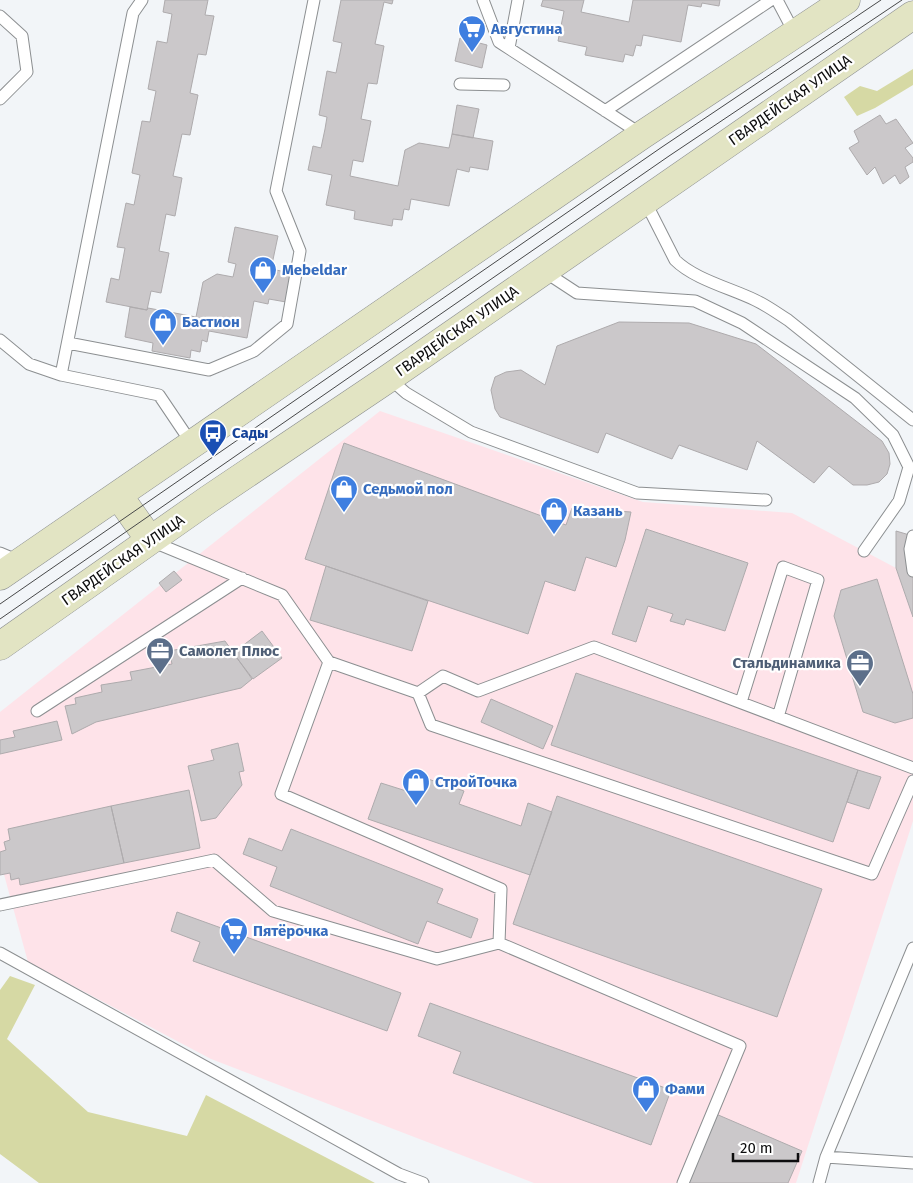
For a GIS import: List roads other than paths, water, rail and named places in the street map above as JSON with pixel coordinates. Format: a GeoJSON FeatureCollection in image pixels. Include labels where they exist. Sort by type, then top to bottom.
{"type":"FeatureCollection","features":[{"type":"Feature","properties":{"kind":"main road"},"geometry":{"type":"LineString","coordinates":[[7,564],[118,495],[642,135],[846,0]]}},
{"type":"Feature","properties":{"kind":"main road","name":"ГВАРДЕЙСКАЯ УЛИЦА"},"geometry":{"type":"LineString","coordinates":[[0,646],[150,540],[389,378],[913,14]]}},
{"type":"Feature","properties":{"kind":"main road"},"geometry":{"type":"LineString","coordinates":[[118,495],[150,540]]}},
{"type":"Feature","properties":{"kind":"lane"},"geometry":{"type":"LineString","coordinates":[[61,375],[134,13],[142,0]]}},
{"type":"Feature","properties":{"kind":"lane"},"geometry":{"type":"LineString","coordinates":[[68,343],[209,370],[254,351],[287,324],[300,251],[276,191],[314,0]]}},
{"type":"Feature","properties":{"kind":"lane"},"geometry":{"type":"LineString","coordinates":[[483,0],[499,42],[642,135]]}},
{"type":"Feature","properties":{"kind":"lane"},"geometry":{"type":"LineString","coordinates":[[509,48],[518,0]]}},
{"type":"Feature","properties":{"kind":"lane"},"geometry":{"type":"LineString","coordinates":[[606,111],[771,0]]}},
{"type":"Feature","properties":{"kind":"lane"},"geometry":{"type":"LineString","coordinates":[[777,0],[795,34]]}},
{"type":"Feature","properties":{"kind":"lane"},"geometry":{"type":"LineString","coordinates":[[0,16],[22,36],[27,72],[0,99]]}},
{"type":"Feature","properties":{"kind":"lane"},"geometry":{"type":"LineString","coordinates":[[460,84],[504,85]]}},
{"type":"Feature","properties":{"kind":"lane"},"geometry":{"type":"LineString","coordinates":[[644,201],[675,260],[683,267],[774,310],[913,420]]}},
{"type":"Feature","properties":{"kind":"lane"},"geometry":{"type":"LineString","coordinates":[[543,271],[576,293],[695,301],[742,323],[855,398],[893,435],[910,467],[899,501],[864,551]]}},
{"type":"Feature","properties":{"kind":"lane"},"geometry":{"type":"LineString","coordinates":[[0,340],[29,364],[61,375],[160,395],[192,444]]}},
{"type":"Feature","properties":{"kind":"lane"},"geometry":{"type":"LineString","coordinates":[[389,378],[406,393],[471,432],[637,493],[766,500]]}},
{"type":"Feature","properties":{"kind":"lane"},"geometry":{"type":"LineString","coordinates":[[913,536],[910,549],[913,570]]}},
{"type":"Feature","properties":{"kind":"lane"},"geometry":{"type":"LineString","coordinates":[[150,540],[282,595],[330,662],[418,693],[431,725],[872,874],[913,781]]}},
{"type":"Feature","properties":{"kind":"lane"},"geometry":{"type":"LineString","coordinates":[[741,702],[783,567],[818,580],[778,717]]}},
{"type":"Feature","properties":{"kind":"lane"},"geometry":{"type":"LineString","coordinates":[[37,711],[242,578]]}},
{"type":"Feature","properties":{"kind":"lane"},"geometry":{"type":"LineString","coordinates":[[418,693],[443,676],[478,690],[594,647],[913,768]]}},
{"type":"Feature","properties":{"kind":"lane"},"geometry":{"type":"LineString","coordinates":[[330,662],[281,794],[501,889],[499,943]]}},
{"type":"Feature","properties":{"kind":"lane"},"geometry":{"type":"LineString","coordinates":[[0,905],[214,860],[273,911],[437,959],[499,943],[740,1046],[683,1183]]}},
{"type":"Feature","properties":{"kind":"lane"},"geometry":{"type":"LineString","coordinates":[[819,1183],[826,1157],[913,948]]}},
{"type":"Feature","properties":{"kind":"lane"},"geometry":{"type":"LineString","coordinates":[[0,953],[399,1174],[423,1183]]}},
{"type":"Feature","properties":{"kind":"lane"},"geometry":{"type":"LineString","coordinates":[[826,1157],[913,1163]]}},
{"type":"Feature","properties":{"kind":"tram line"},"geometry":{"type":"LineString","coordinates":[[0,604],[662,147],[881,0]]}},
{"type":"Feature","properties":{"kind":"tram line"},"geometry":{"type":"LineString","coordinates":[[0,619],[669,156],[902,0]]}},
{"type":"Feature","properties":{"kind":"place","name":"Августина"},"geometry":{"type":"Point","coordinates":[472,53]}},
{"type":"Feature","properties":{"kind":"place","name":"Mebeldar"},"geometry":{"type":"Point","coordinates":[263,294]}},
{"type":"Feature","properties":{"kind":"place","name":"Бастион"},"geometry":{"type":"Point","coordinates":[163,346]}},
{"type":"Feature","properties":{"kind":"place","name":"Сады"},"geometry":{"type":"Point","coordinates":[213,457]}},
{"type":"Feature","properties":{"kind":"place","name":"Седьмой пол"},"geometry":{"type":"Point","coordinates":[344,513]}},
{"type":"Feature","properties":{"kind":"place","name":"Казань"},"geometry":{"type":"Point","coordinates":[554,535]}},
{"type":"Feature","properties":{"kind":"place","name":"Самолет Плюс"},"geometry":{"type":"Point","coordinates":[160,675]}},
{"type":"Feature","properties":{"kind":"place","name":"Стальдинамика"},"geometry":{"type":"Point","coordinates":[860,687]}},
{"type":"Feature","properties":{"kind":"place","name":"СтройТочка"},"geometry":{"type":"Point","coordinates":[416,806]}},
{"type":"Feature","properties":{"kind":"place","name":"Пятёрочка"},"geometry":{"type":"Point","coordinates":[234,955]}},
{"type":"Feature","properties":{"kind":"place","name":"Фами"},"geometry":{"type":"Point","coordinates":[646,1113]}}]}
